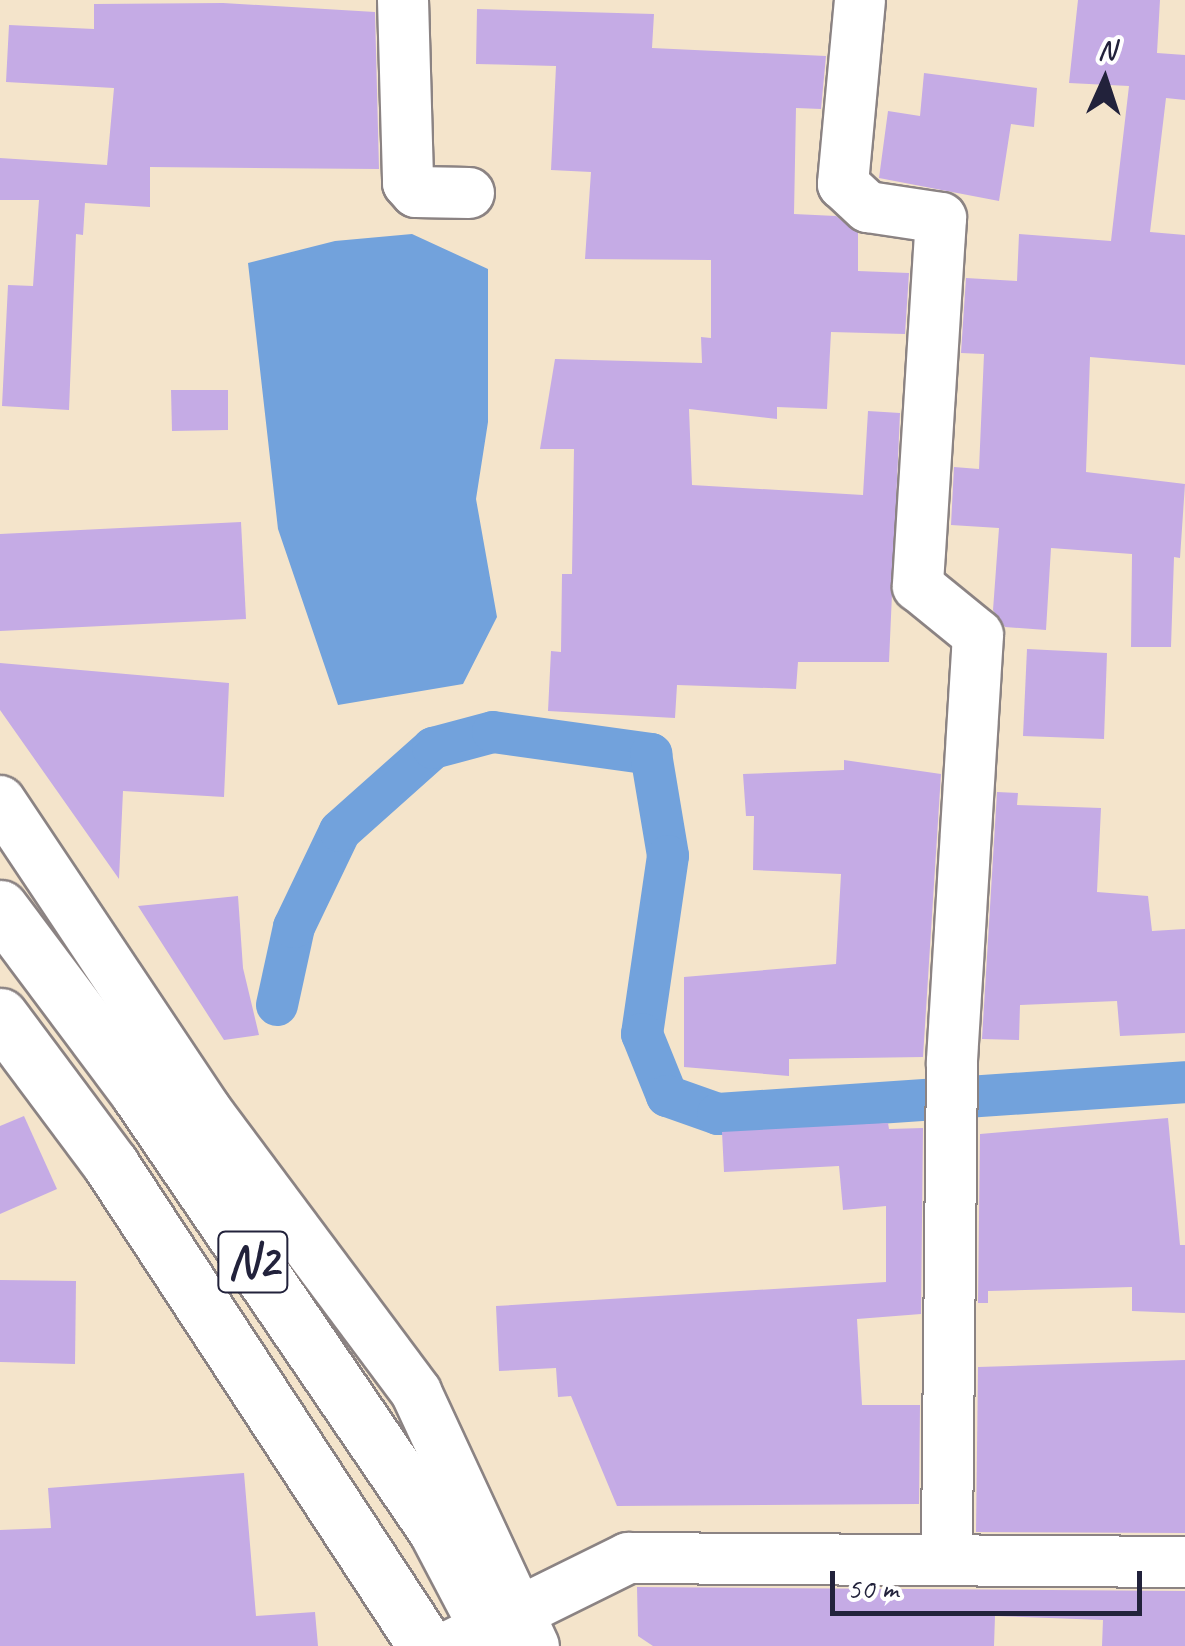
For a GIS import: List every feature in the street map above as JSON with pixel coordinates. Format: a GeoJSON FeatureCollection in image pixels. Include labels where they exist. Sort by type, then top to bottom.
{"type":"FeatureCollection","features":[{"type":"Feature","properties":{"kind":"highway","name":"N2"},"geometry":{"type":"LineString","coordinates":[[0,908],[150,1110],[436,1530],[498,1635]]}},
{"type":"Feature","properties":{"kind":"highway","name":"N2"},"geometry":{"type":"LineString","coordinates":[[0,1016],[111,1164],[426,1646]]}},
{"type":"Feature","properties":{"kind":"street"},"geometry":{"type":"LineString","coordinates":[[403,0],[408,183],[416,192],[469,193]]}},
{"type":"Feature","properties":{"kind":"street"},"geometry":{"type":"LineString","coordinates":[[860,0],[843,184],[868,207],[941,218],[918,586],[976,628],[978,636],[952,1062],[947,1556]]}},
{"type":"Feature","properties":{"kind":"street"},"geometry":{"type":"LineString","coordinates":[[0,801],[206,1110],[416,1392],[498,1635],[628,1558],[947,1556],[1185,1562]]}},
{"type":"Feature","properties":{"kind":"water"},"geometry":{"type":"Polygon","coordinates":[[[412,234],[488,269],[488,422],[476,499],[497,617],[463,684],[338,705],[278,529],[248,263],[335,241],[412,234]]]}},
{"type":"Feature","properties":{"kind":"building"},"geometry":{"type":"Polygon","coordinates":[[[1078,0],[1160,0],[1157,53],[1185,55],[1185,100],[1166,98],[1150,232],[1185,235],[1185,365],[1090,357],[1086,472],[1185,484],[1180,558],[1174,557],[1171,647],[1131,647],[1132,554],[1051,548],[1046,630],[1005,627],[993,610],[999,528],[951,525],[954,467],[979,469],[984,354],[961,353],[966,278],[1017,281],[1019,234],[1111,241],[1129,86],[1069,83],[1078,0]]]}},
{"type":"Feature","properties":{"kind":"building"},"geometry":{"type":"Polygon","coordinates":[[[223,3],[375,12],[379,169],[150,167],[150,207],[85,203],[83,235],[76,234],[69,410],[2,406],[8,285],[33,286],[39,200],[0,200],[0,158],[107,165],[114,88],[6,82],[9,25],[94,29],[94,4],[223,3]]]}},
{"type":"Feature","properties":{"kind":"building"},"geometry":{"type":"Polygon","coordinates":[[[477,9],[654,14],[652,48],[826,56],[821,109],[796,108],[794,214],[836,216],[858,233],[858,271],[909,273],[905,334],[831,332],[827,409],[777,407],[777,419],[689,409],[692,485],[863,495],[868,411],[900,413],[889,662],[798,662],[796,689],[677,685],[675,718],[548,711],[551,651],[561,652],[562,574],[572,574],[574,449],[540,449],[555,359],[702,363],[701,337],[711,338],[711,260],[585,259],[591,172],[551,170],[556,66],[476,64],[477,9]]]}},
{"type":"Feature","properties":{"kind":"building"},"geometry":{"type":"Polygon","coordinates":[[[924,73],[1037,88],[1034,127],[1011,124],[999,201],[879,178],[888,111],[920,116],[924,73]]]}},
{"type":"Feature","properties":{"kind":"building"},"geometry":{"type":"Polygon","coordinates":[[[171,390],[228,390],[228,430],[172,431],[171,390]]]}},
{"type":"Feature","properties":{"kind":"building"},"geometry":{"type":"Polygon","coordinates":[[[241,522],[246,619],[0,631],[0,534],[241,522]]]}},
{"type":"Feature","properties":{"kind":"building"},"geometry":{"type":"Polygon","coordinates":[[[1027,649],[1107,653],[1104,739],[1023,736],[1027,649]]]}},
{"type":"Feature","properties":{"kind":"building"},"geometry":{"type":"Polygon","coordinates":[[[0,663],[229,683],[224,797],[123,791],[119,879],[0,710],[0,663]]]}},
{"type":"Feature","properties":{"kind":"building"},"geometry":{"type":"Polygon","coordinates":[[[844,760],[941,774],[923,1057],[789,1059],[789,1076],[684,1067],[684,977],[836,964],[841,874],[753,870],[754,816],[746,816],[743,774],[844,770],[844,760]]]}},
{"type":"Feature","properties":{"kind":"building"},"geometry":{"type":"Polygon","coordinates":[[[997,792],[1018,793],[1017,805],[1101,808],[1097,892],[1148,896],[1152,931],[1185,929],[1185,1033],[1120,1036],[1117,1001],[1020,1005],[1019,1040],[982,1039],[997,792]]]}},
{"type":"Feature","properties":{"kind":"building"},"geometry":{"type":"Polygon","coordinates":[[[238,896],[243,968],[259,1035],[224,1040],[138,906],[238,896]]]}},
{"type":"Feature","properties":{"kind":"building"},"geometry":{"type":"Polygon","coordinates":[[[24,1116],[57,1189],[0,1214],[0,1126],[24,1116]]]}},
{"type":"Feature","properties":{"kind":"building"},"geometry":{"type":"Polygon","coordinates":[[[1168,1118],[1180,1245],[1185,1245],[1185,1313],[1132,1311],[1132,1287],[988,1291],[988,1303],[978,1303],[980,1134],[1168,1118]]]}},
{"type":"Feature","properties":{"kind":"building"},"geometry":{"type":"Polygon","coordinates":[[[888,1123],[889,1129],[923,1128],[921,1314],[857,1319],[862,1405],[920,1405],[919,1504],[617,1506],[571,1396],[558,1397],[556,1368],[499,1371],[496,1306],[886,1282],[886,1206],[843,1210],[839,1166],[724,1172],[722,1132],[888,1123]]]}},
{"type":"Feature","properties":{"kind":"building"},"geometry":{"type":"Polygon","coordinates":[[[0,1280],[76,1281],[75,1364],[0,1362],[0,1280]]]}},
{"type":"Feature","properties":{"kind":"building"},"geometry":{"type":"Polygon","coordinates":[[[1185,1360],[1185,1533],[976,1532],[978,1367],[1185,1360]]]}},
{"type":"Feature","properties":{"kind":"building"},"geometry":{"type":"Polygon","coordinates":[[[244,1473],[256,1616],[315,1612],[318,1646],[0,1646],[0,1530],[51,1528],[48,1488],[244,1473]]]}},
{"type":"Feature","properties":{"kind":"building"},"geometry":{"type":"Polygon","coordinates":[[[637,1587],[1185,1591],[1185,1646],[1102,1646],[1103,1620],[995,1616],[994,1646],[653,1646],[638,1636],[637,1587]]]}},
{"type":"Feature","properties":{"kind":"waterway"},"geometry":{"type":"LineString","coordinates":[[277,1005],[294,927],[340,831],[433,748],[493,732],[651,754],[668,856],[642,1034],[667,1096],[718,1114],[1185,1082]]}}]}
